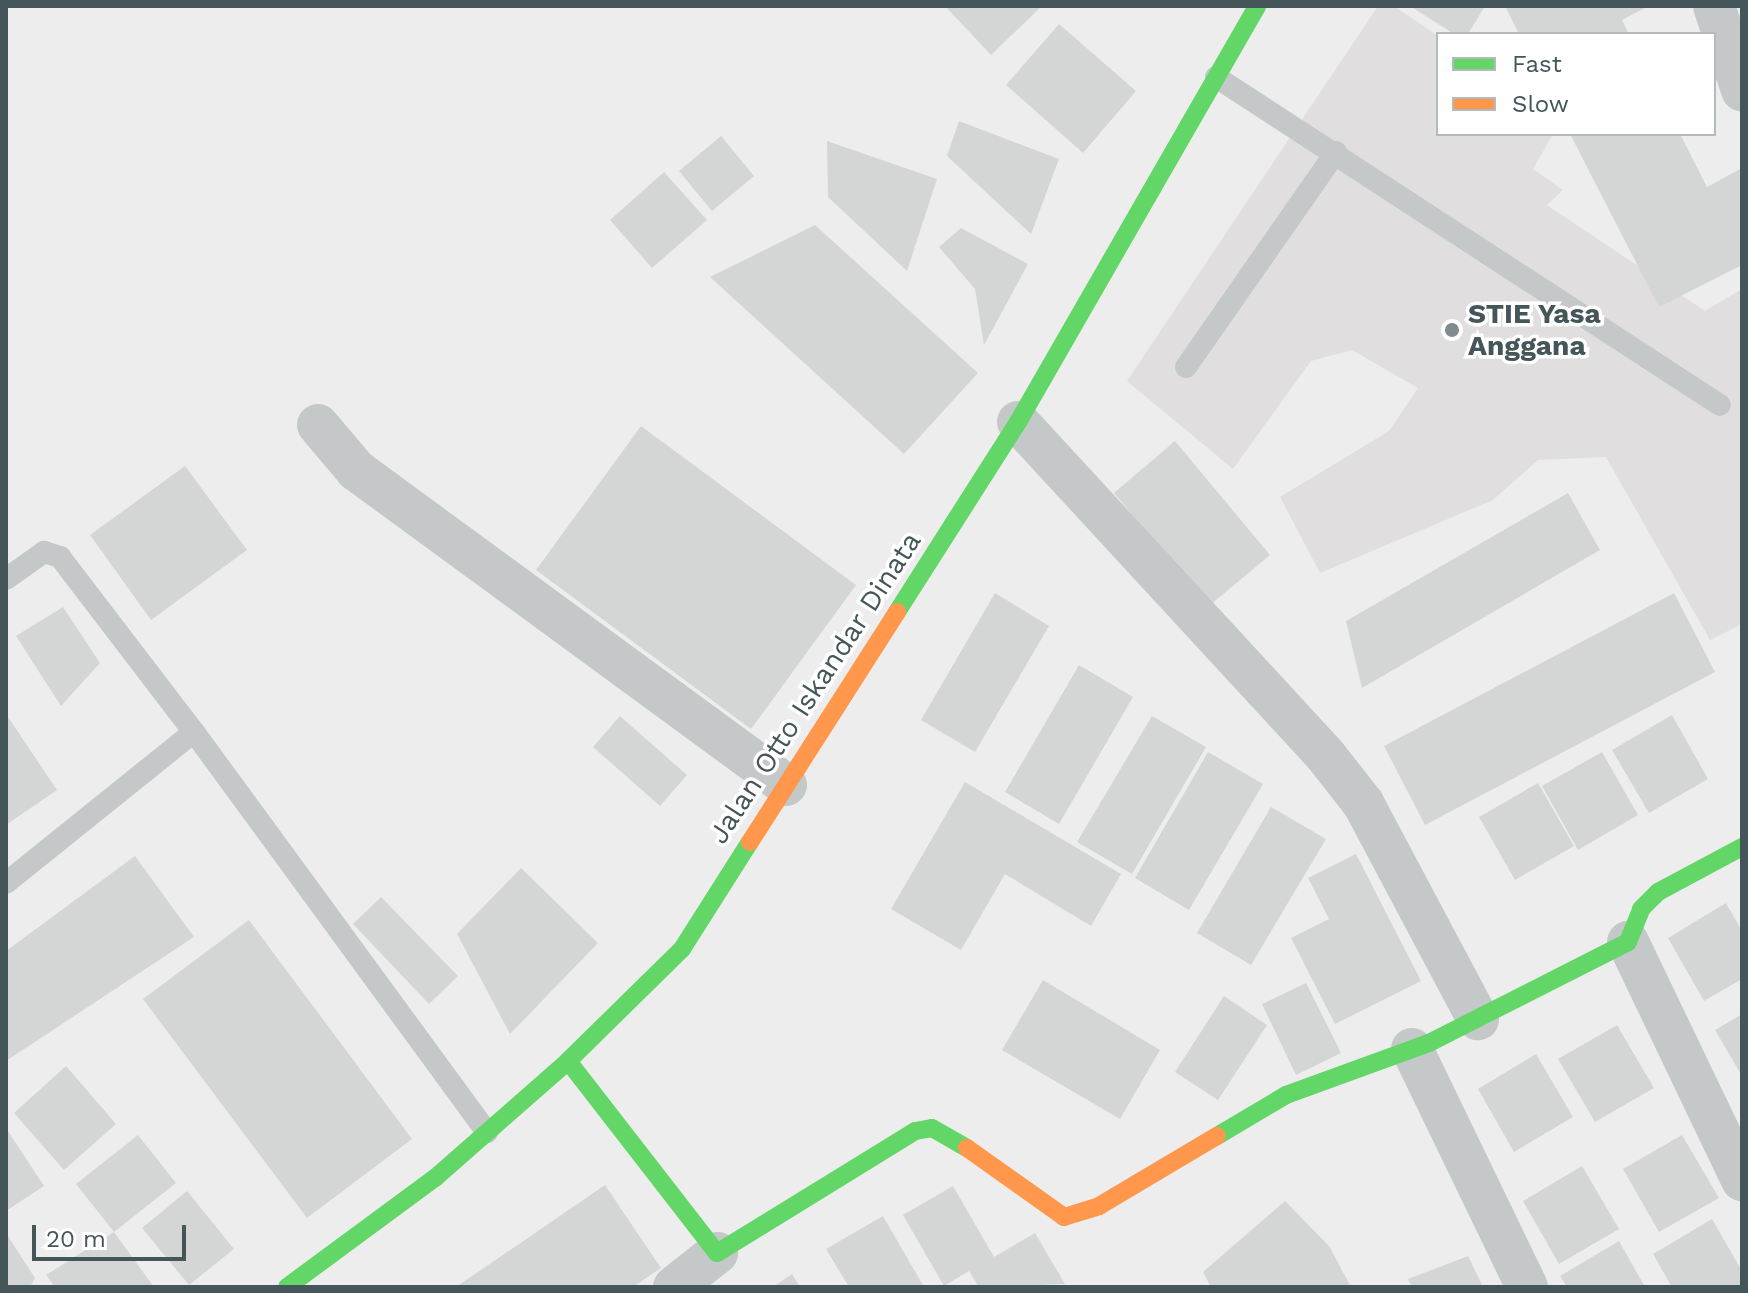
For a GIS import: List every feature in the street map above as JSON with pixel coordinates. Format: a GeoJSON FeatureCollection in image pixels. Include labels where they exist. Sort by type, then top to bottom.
{"type":"FeatureCollection","features":[{"type":"Feature","properties":{"kind":"main road","name":"Jalan Otto Iskandar Dinata"},"geometry":{"type":"LineString","coordinates":[[287,1287],[435,1178],[568,1061],[682,949],[1018,422],[1257,6]]}},
{"type":"Feature","properties":{"kind":"main road"},"geometry":{"type":"LineString","coordinates":[[568,1061],[717,1253],[915,1131],[932,1128],[949,1135],[1064,1217],[1099,1206],[1286,1095],[1412,1049],[1478,1019],[1628,942],[1641,909],[1658,892],[1742,847]]}},
{"type":"Feature","properties":{"kind":"street"},"geometry":{"type":"LineString","coordinates":[[1714,6],[1742,90]]}},
{"type":"Feature","properties":{"kind":"street"},"geometry":{"type":"LineString","coordinates":[[1018,422],[1326,756],[1363,803],[1478,1019]]}},
{"type":"Feature","properties":{"kind":"street"},"geometry":{"type":"LineString","coordinates":[[318,425],[356,470],[786,785]]}},
{"type":"Feature","properties":{"kind":"street"},"geometry":{"type":"LineString","coordinates":[[1628,942],[1742,1180]]}},
{"type":"Feature","properties":{"kind":"street"},"geometry":{"type":"LineString","coordinates":[[1412,1049],[1527,1287]]}},
{"type":"Feature","properties":{"kind":"street"},"geometry":{"type":"LineString","coordinates":[[674,1287],[717,1253]]}},
{"type":"Feature","properties":{"kind":"lane"},"geometry":{"type":"LineString","coordinates":[[1216,77],[1336,152],[1720,405]]}},
{"type":"Feature","properties":{"kind":"lane"},"geometry":{"type":"LineString","coordinates":[[1186,367],[1336,152]]}},
{"type":"Feature","properties":{"kind":"lane"},"geometry":{"type":"LineString","coordinates":[[6,579],[44,552],[55,553],[194,732],[487,1132]]}},
{"type":"Feature","properties":{"kind":"lane"},"geometry":{"type":"LineString","coordinates":[[6,883],[194,732]]}},
{"type":"Feature","properties":{"kind":"shaded area","name":"STIE Yasa Anggana"},"geometry":{"type":"Polygon","coordinates":[[[1378,6],[1394,6],[1436,35],[1436,136],[1552,136],[1533,169],[1563,190],[1547,205],[1705,311],[1742,289],[1742,624],[1710,640],[1606,457],[1538,460],[1493,500],[1320,573],[1280,497],[1389,431],[1418,388],[1352,350],[1311,361],[1233,469],[1127,381],[1378,6]]]}},
{"type":"Feature","properties":{"kind":"building"},"geometry":{"type":"Polygon","coordinates":[[[945,6],[1042,6],[991,55],[945,6]]]}},
{"type":"Feature","properties":{"kind":"building"},"geometry":{"type":"Polygon","coordinates":[[[1410,6],[1485,6],[1469,32],[1451,32],[1410,6]]]}},
{"type":"Feature","properties":{"kind":"building"},"geometry":{"type":"Polygon","coordinates":[[[1505,6],[1649,6],[1622,20],[1628,32],[1518,32],[1505,6]]]}},
{"type":"Feature","properties":{"kind":"building"},"geometry":{"type":"Polygon","coordinates":[[[1059,24],[1136,91],[1083,153],[1006,85],[1059,24]]]}},
{"type":"Feature","properties":{"kind":"building"},"geometry":{"type":"Polygon","coordinates":[[[959,121],[1059,159],[1031,234],[947,156],[959,121]]]}},
{"type":"Feature","properties":{"kind":"building"},"geometry":{"type":"Polygon","coordinates":[[[721,136],[754,176],[712,211],[679,171],[721,136]]]}},
{"type":"Feature","properties":{"kind":"building"},"geometry":{"type":"Polygon","coordinates":[[[1571,136],[1681,136],[1707,187],[1742,168],[1742,265],[1659,307],[1571,136]]]}},
{"type":"Feature","properties":{"kind":"building"},"geometry":{"type":"Polygon","coordinates":[[[827,141],[937,179],[907,271],[828,197],[827,141]]]}},
{"type":"Feature","properties":{"kind":"building"},"geometry":{"type":"Polygon","coordinates":[[[664,172],[707,220],[652,268],[610,220],[664,172]]]}},
{"type":"Feature","properties":{"kind":"building"},"geometry":{"type":"Polygon","coordinates":[[[815,225],[978,373],[904,454],[710,277],[815,225]]]}},
{"type":"Feature","properties":{"kind":"building"},"geometry":{"type":"Polygon","coordinates":[[[961,228],[1028,264],[984,345],[975,289],[939,247],[961,228]]]}},
{"type":"Feature","properties":{"kind":"building"},"geometry":{"type":"Polygon","coordinates":[[[641,426],[856,585],[751,729],[536,570],[641,426]]]}},
{"type":"Feature","properties":{"kind":"building"},"geometry":{"type":"Polygon","coordinates":[[[1175,441],[1270,555],[1209,606],[1114,493],[1175,441]]]}},
{"type":"Feature","properties":{"kind":"building"},"geometry":{"type":"Polygon","coordinates":[[[185,466],[247,550],[151,620],[90,535],[185,466]]]}},
{"type":"Feature","properties":{"kind":"building"},"geometry":{"type":"Polygon","coordinates":[[[1568,493],[1600,550],[1362,688],[1346,621],[1568,493]]]}},
{"type":"Feature","properties":{"kind":"building"},"geometry":{"type":"Polygon","coordinates":[[[995,593],[1049,626],[975,752],[921,720],[995,593]]]}},
{"type":"Feature","properties":{"kind":"building"},"geometry":{"type":"Polygon","coordinates":[[[1674,593],[1715,672],[1425,825],[1384,746],[1674,593]]]}},
{"type":"Feature","properties":{"kind":"building"},"geometry":{"type":"Polygon","coordinates":[[[63,607],[100,663],[61,706],[16,636],[63,607]]]}},
{"type":"Feature","properties":{"kind":"building"},"geometry":{"type":"Polygon","coordinates":[[[1079,665],[1133,697],[1059,824],[1005,792],[1079,665]]]}},
{"type":"Feature","properties":{"kind":"building"},"geometry":{"type":"Polygon","coordinates":[[[6,714],[57,790],[6,825],[6,714]]]}},
{"type":"Feature","properties":{"kind":"building"},"geometry":{"type":"Polygon","coordinates":[[[1672,715],[1708,779],[1649,813],[1612,750],[1672,715]]]}},
{"type":"Feature","properties":{"kind":"building"},"geometry":{"type":"Polygon","coordinates":[[[620,716],[687,775],[660,806],[593,747],[620,716]]]}},
{"type":"Feature","properties":{"kind":"building"},"geometry":{"type":"Polygon","coordinates":[[[1152,716],[1206,747],[1132,874],[1077,842],[1152,716]]]}},
{"type":"Feature","properties":{"kind":"building"},"geometry":{"type":"Polygon","coordinates":[[[1208,752],[1263,784],[1189,910],[1135,878],[1208,752]]]}},
{"type":"Feature","properties":{"kind":"building"},"geometry":{"type":"Polygon","coordinates":[[[1602,752],[1638,815],[1578,850],[1542,786],[1602,752]]]}},
{"type":"Feature","properties":{"kind":"building"},"geometry":{"type":"Polygon","coordinates":[[[965,782],[1121,874],[1091,926],[1005,874],[961,950],[891,909],[965,782]]]}},
{"type":"Feature","properties":{"kind":"building"},"geometry":{"type":"Polygon","coordinates":[[[1538,783],[1574,846],[1515,880],[1479,817],[1538,783]]]}},
{"type":"Feature","properties":{"kind":"building"},"geometry":{"type":"Polygon","coordinates":[[[1271,807],[1326,839],[1251,965],[1197,933],[1271,807]]]}},
{"type":"Feature","properties":{"kind":"building"},"geometry":{"type":"Polygon","coordinates":[[[1356,854],[1421,981],[1335,1024],[1291,938],[1329,919],[1308,878],[1356,854]]]}},
{"type":"Feature","properties":{"kind":"building"},"geometry":{"type":"Polygon","coordinates":[[[135,856],[194,937],[6,1061],[6,951],[135,856]]]}},
{"type":"Feature","properties":{"kind":"building"},"geometry":{"type":"Polygon","coordinates":[[[521,868],[598,943],[510,1034],[457,934],[521,868]]]}},
{"type":"Feature","properties":{"kind":"building"},"geometry":{"type":"Polygon","coordinates":[[[381,897],[458,976],[429,1004],[353,924],[381,897]]]}},
{"type":"Feature","properties":{"kind":"building"},"geometry":{"type":"Polygon","coordinates":[[[1726,903],[1742,931],[1742,979],[1704,1001],[1668,938],[1726,903]]]}},
{"type":"Feature","properties":{"kind":"building"},"geometry":{"type":"Polygon","coordinates":[[[249,920],[412,1139],[307,1218],[143,999],[249,920]]]}},
{"type":"Feature","properties":{"kind":"building"},"geometry":{"type":"Polygon","coordinates":[[[1043,980],[1160,1050],[1120,1119],[1002,1050],[1043,980]]]}},
{"type":"Feature","properties":{"kind":"building"},"geometry":{"type":"Polygon","coordinates":[[[1306,983],[1341,1053],[1296,1075],[1262,1004],[1306,983]]]}},
{"type":"Feature","properties":{"kind":"building"},"geometry":{"type":"Polygon","coordinates":[[[1224,996],[1267,1025],[1218,1100],[1175,1072],[1224,996]]]}},
{"type":"Feature","properties":{"kind":"building"},"geometry":{"type":"Polygon","coordinates":[[[1742,1014],[1742,1076],[1715,1030],[1742,1014]]]}},
{"type":"Feature","properties":{"kind":"building"},"geometry":{"type":"Polygon","coordinates":[[[1617,1025],[1654,1088],[1595,1122],[1558,1059],[1617,1025]]]}},
{"type":"Feature","properties":{"kind":"building"},"geometry":{"type":"Polygon","coordinates":[[[1536,1054],[1573,1117],[1514,1152],[1478,1089],[1536,1054]]]}},
{"type":"Feature","properties":{"kind":"building"},"geometry":{"type":"Polygon","coordinates":[[[66,1066],[116,1124],[64,1170],[14,1113],[66,1066]]]}},
{"type":"Feature","properties":{"kind":"building"},"geometry":{"type":"Polygon","coordinates":[[[6,1128],[44,1186],[6,1211],[6,1128]]]}},
{"type":"Feature","properties":{"kind":"building"},"geometry":{"type":"Polygon","coordinates":[[[138,1135],[176,1183],[114,1232],[76,1184],[138,1135]]]}},
{"type":"Feature","properties":{"kind":"building"},"geometry":{"type":"Polygon","coordinates":[[[1682,1135],[1719,1198],[1659,1232],[1623,1169],[1682,1135]]]}},
{"type":"Feature","properties":{"kind":"building"},"geometry":{"type":"Polygon","coordinates":[[[1582,1166],[1619,1229],[1559,1264],[1523,1201],[1582,1166]]]}},
{"type":"Feature","properties":{"kind":"building"},"geometry":{"type":"Polygon","coordinates":[[[605,1185],[661,1268],[633,1287],[456,1287],[605,1185]]]}},
{"type":"Feature","properties":{"kind":"building"},"geometry":{"type":"Polygon","coordinates":[[[953,1186],[994,1257],[1035,1233],[1065,1284],[979,1287],[969,1271],[944,1286],[903,1215],[953,1186]]]}},
{"type":"Feature","properties":{"kind":"building"},"geometry":{"type":"Polygon","coordinates":[[[187,1191],[234,1249],[189,1285],[142,1228],[187,1191]]]}},
{"type":"Feature","properties":{"kind":"building"},"geometry":{"type":"Polygon","coordinates":[[[1285,1201],[1329,1246],[1351,1287],[1211,1287],[1203,1272],[1285,1201]]]}},
{"type":"Feature","properties":{"kind":"building"},"geometry":{"type":"Polygon","coordinates":[[[883,1216],[924,1287],[849,1287],[826,1249],[883,1216]]]}},
{"type":"Feature","properties":{"kind":"building"},"geometry":{"type":"Polygon","coordinates":[[[1712,1219],[1742,1271],[1742,1286],[1672,1287],[1653,1254],[1712,1219]]]}},
{"type":"Feature","properties":{"kind":"building"},"geometry":{"type":"Polygon","coordinates":[[[114,1232],[154,1287],[55,1287],[46,1275],[114,1232]]]}},
{"type":"Feature","properties":{"kind":"building"},"geometry":{"type":"Polygon","coordinates":[[[6,1233],[35,1278],[30,1287],[6,1287],[6,1233]]]}},
{"type":"Feature","properties":{"kind":"building"},"geometry":{"type":"Polygon","coordinates":[[[1619,1241],[1645,1287],[1567,1287],[1560,1276],[1619,1241]]]}},
{"type":"Feature","properties":{"kind":"building"},"geometry":{"type":"Polygon","coordinates":[[[1468,1256],[1483,1287],[1412,1287],[1408,1279],[1468,1256]]]}},
{"type":"Feature","properties":{"kind":"building"},"geometry":{"type":"Polygon","coordinates":[[[792,1274],[800,1287],[773,1287],[792,1274]]]}},
{"type":"Feature","properties":{"kind":"traffic: fast"},"geometry":{"type":"LineString","coordinates":[[897,612],[1018,422],[1257,6]]}},
{"type":"Feature","properties":{"kind":"traffic: fast"},"geometry":{"type":"LineString","coordinates":[[287,1287],[435,1178],[568,1061],[682,949],[750,842]]}},
{"type":"Feature","properties":{"kind":"traffic: fast"},"geometry":{"type":"LineString","coordinates":[[1217,1136],[1286,1095],[1429,1043],[1628,942],[1641,909],[1658,892],[1742,847]]}},
{"type":"Feature","properties":{"kind":"traffic: fast"},"geometry":{"type":"LineString","coordinates":[[568,1061],[717,1253],[915,1131],[932,1128],[967,1148]]}},
{"type":"Feature","properties":{"kind":"traffic: slow"},"geometry":{"type":"LineString","coordinates":[[750,842],[897,612]]}},
{"type":"Feature","properties":{"kind":"traffic: slow"},"geometry":{"type":"LineString","coordinates":[[967,1148],[1064,1217],[1099,1206],[1217,1136]]}},
{"type":"Feature","properties":{"kind":"place","name":"STIE Yasa Anggana"},"geometry":{"type":"Point","coordinates":[1452,330]}}]}
